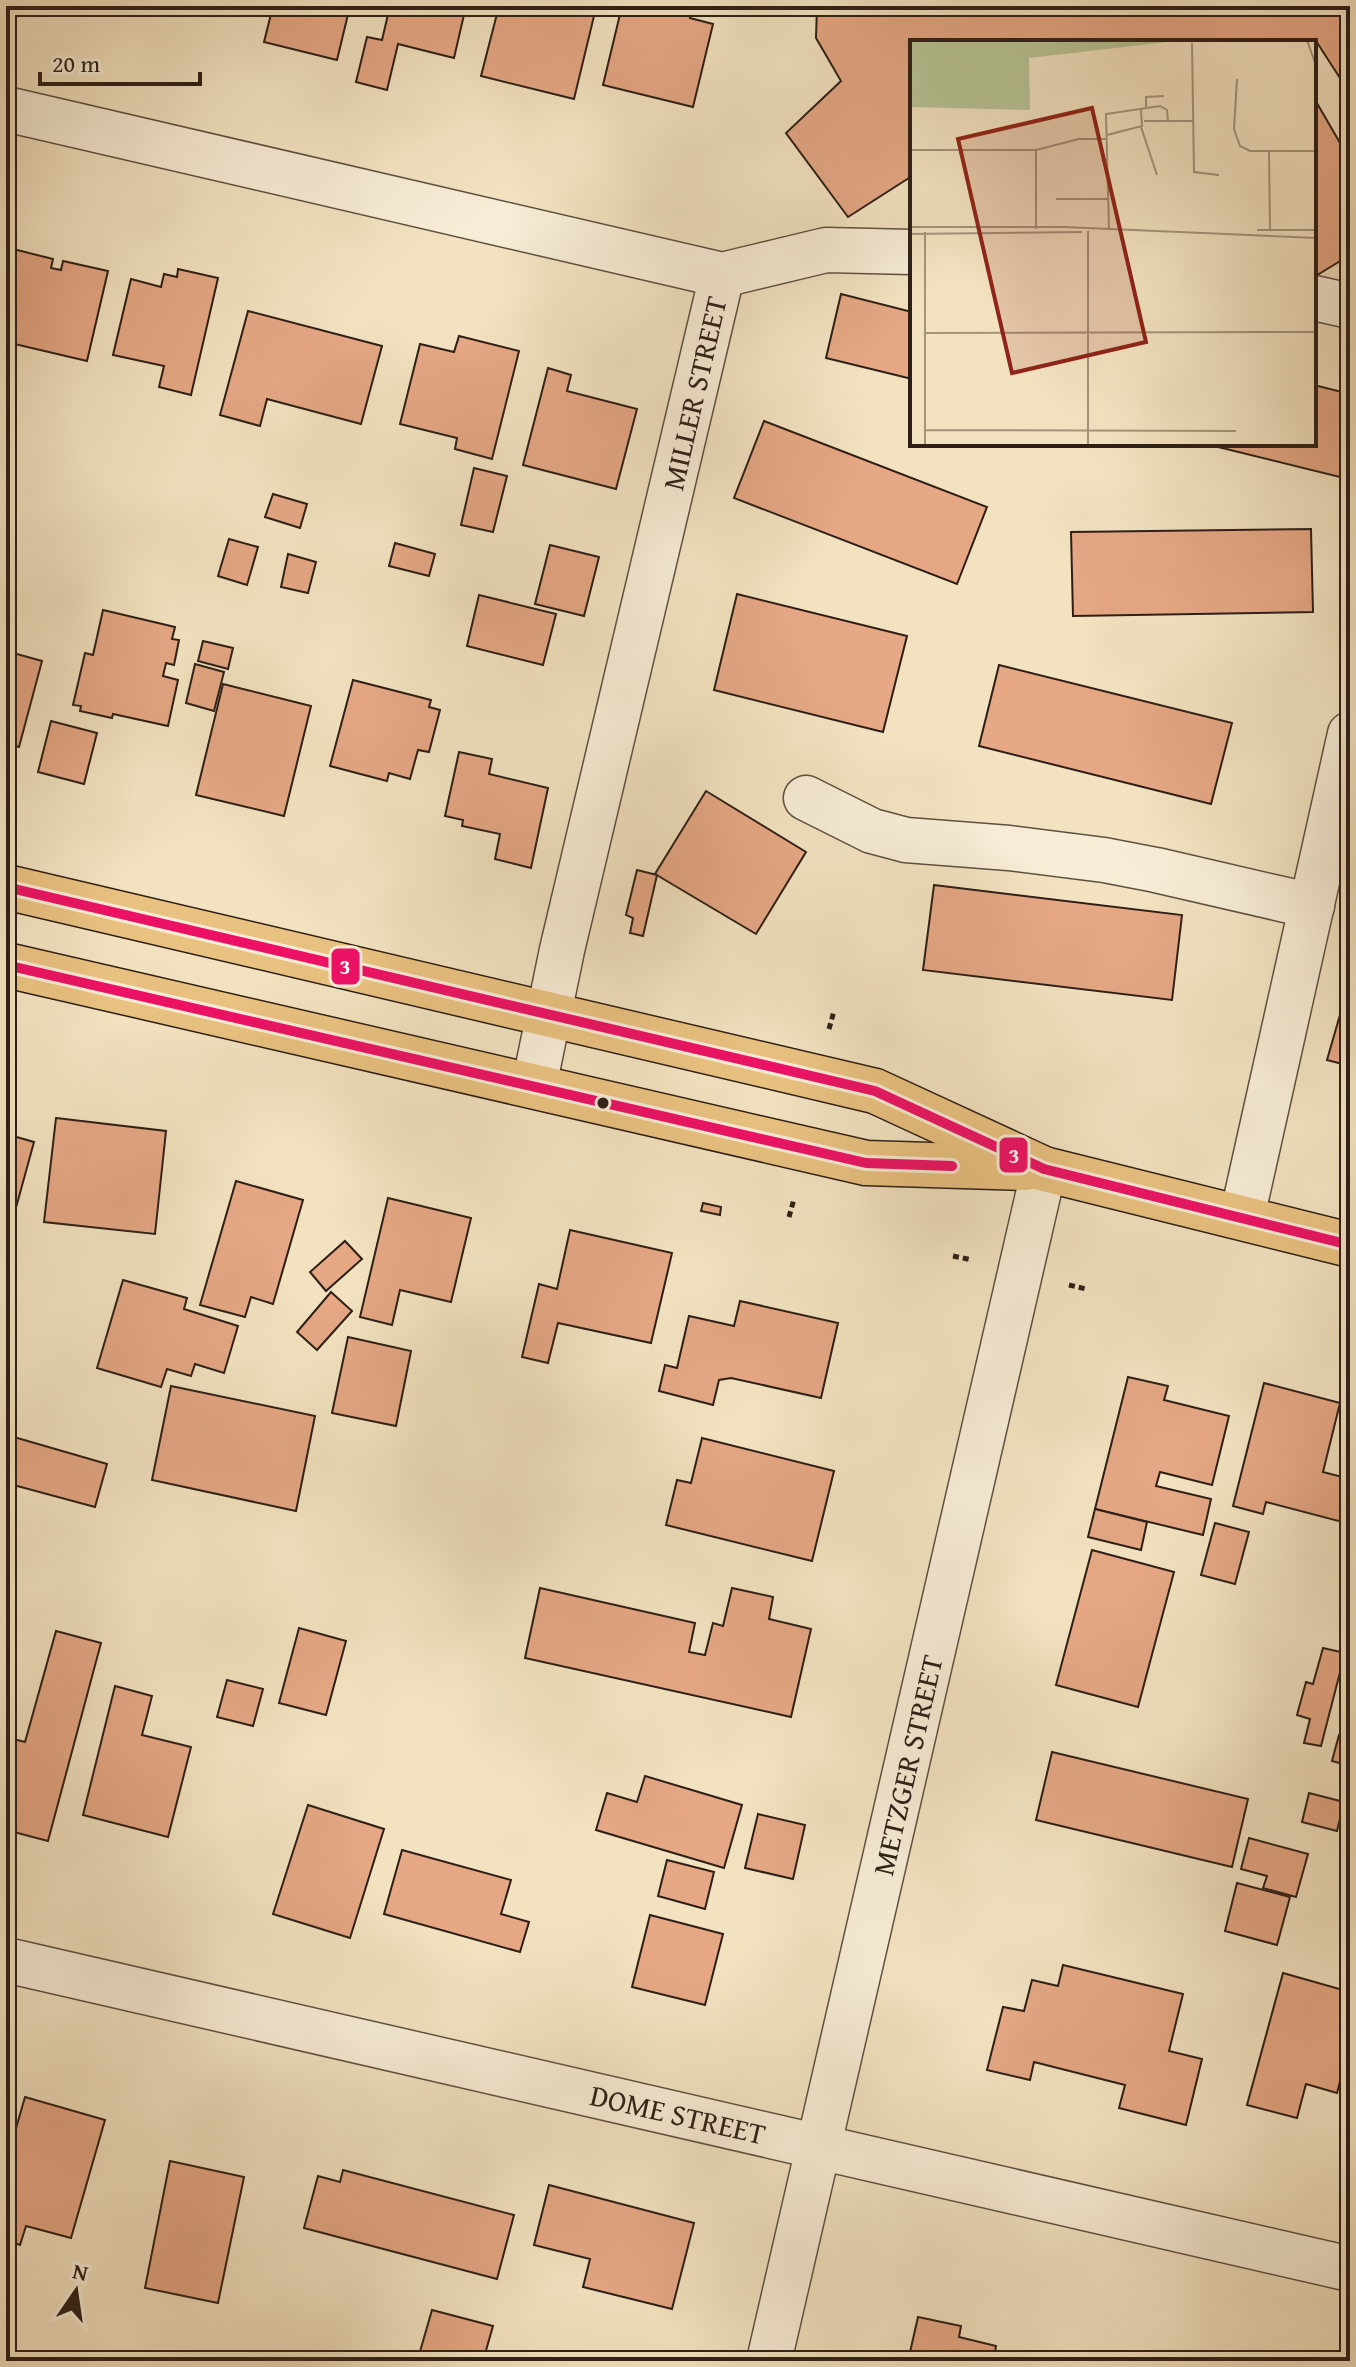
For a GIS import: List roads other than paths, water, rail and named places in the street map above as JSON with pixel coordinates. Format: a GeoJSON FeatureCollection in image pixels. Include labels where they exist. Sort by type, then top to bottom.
{"type":"FeatureCollection","features":[{"type":"Feature","properties":{"kind":"main road"},"geometry":{"type":"LineString","coordinates":[[6,887],[875,1091],[1044,1169],[1350,1245]]}},
{"type":"Feature","properties":{"kind":"main road"},"geometry":{"type":"LineString","coordinates":[[6,965],[866,1163],[1044,1169]]}},
{"type":"Feature","properties":{"kind":"street","name":"MILLER STREET"},"geometry":{"type":"LineString","coordinates":[[6,109],[722,275],[534,1086]]}},
{"type":"Feature","properties":{"kind":"street"},"geometry":{"type":"LineString","coordinates":[[722,275],[826,250],[910,252]]}},
{"type":"Feature","properties":{"kind":"street"},"geometry":{"type":"LineString","coordinates":[[1316,298],[1350,306]]}},
{"type":"Feature","properties":{"kind":"street"},"geometry":{"type":"LineString","coordinates":[[1242,1217],[1350,734]]}},
{"type":"Feature","properties":{"kind":"street"},"geometry":{"type":"LineString","coordinates":[[806,798],[872,831],[906,840],[1104,860],[1312,906]]}},
{"type":"Feature","properties":{"kind":"street","name":"METZGER STREET"},"geometry":{"type":"LineString","coordinates":[[769,2361],[1044,1169]]}},
{"type":"Feature","properties":{"kind":"street","name":"DOME STREET"},"geometry":{"type":"LineString","coordinates":[[6,1960],[1350,2269]]}}]}
